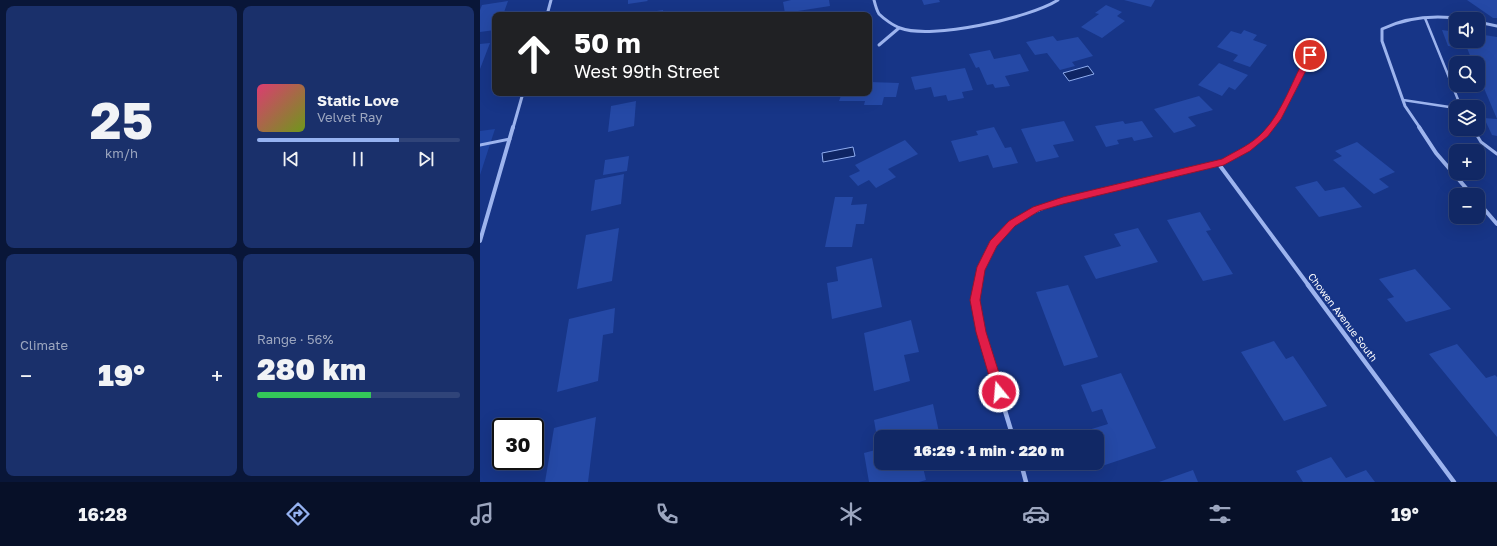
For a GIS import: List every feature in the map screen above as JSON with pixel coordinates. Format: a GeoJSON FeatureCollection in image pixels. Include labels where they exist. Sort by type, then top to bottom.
{"type":"FeatureCollection","features":[{"type":"Feature","properties":{"kind":"street"},"geometry":{"type":"LineString","coordinates":[[548,12],[551,0]]}},
{"type":"Feature","properties":{"kind":"street"},"geometry":{"type":"LineString","coordinates":[[874,0],[879,14],[899,28],[916,32],[941,32],[1017,17],[1046,7],[1058,0]]}},
{"type":"Feature","properties":{"kind":"street"},"geometry":{"type":"LineString","coordinates":[[1449,17],[1437,16],[1391,24],[1382,29],[1382,40],[1405,106],[1436,153],[1466,188]]}},
{"type":"Feature","properties":{"kind":"street"},"geometry":{"type":"LineString","coordinates":[[1485,23],[1497,26]]}},
{"type":"Feature","properties":{"kind":"street"},"geometry":{"type":"LineString","coordinates":[[879,45],[899,28]]}},
{"type":"Feature","properties":{"kind":"street"},"geometry":{"type":"LineString","coordinates":[[1011,430],[981,332],[975,300],[980,270],[994,244],[1012,224],[1036,209],[1063,200],[1224,162],[1248,149],[1266,134],[1279,117],[1316,42]]}},
{"type":"Feature","properties":{"kind":"street"},"geometry":{"type":"LineString","coordinates":[[480,241],[522,96]]}},
{"type":"Feature","properties":{"kind":"street","name":"Chowen Avenue South"},"geometry":{"type":"LineString","coordinates":[[1218,163],[1454,482]]}},
{"type":"Feature","properties":{"kind":"street"},"geometry":{"type":"LineString","coordinates":[[1485,210],[1497,224]]}},
{"type":"Feature","properties":{"kind":"street"},"geometry":{"type":"LineString","coordinates":[[1023,470],[1026,482]]}},
{"type":"Feature","properties":{"kind":"lane"},"geometry":{"type":"LineString","coordinates":[[1425,18],[1458,100]]}},
{"type":"Feature","properties":{"kind":"lane"},"geometry":{"type":"LineString","coordinates":[[1403,100],[1449,107]]}},
{"type":"Feature","properties":{"kind":"lane"},"geometry":{"type":"LineString","coordinates":[[1477,136],[1481,142],[1497,154]]}},
{"type":"Feature","properties":{"kind":"lane"},"geometry":{"type":"LineString","coordinates":[[480,145],[510,139]]}},
{"type":"Feature","properties":{"kind":"shaded area"},"geometry":{"type":"Polygon","coordinates":[[[1088,66],[1094,74],[1069,81],[1063,73],[1088,66]]]}},
{"type":"Feature","properties":{"kind":"shaded area"},"geometry":{"type":"Polygon","coordinates":[[[495,129],[480,175],[480,131],[495,129]]]}},
{"type":"Feature","properties":{"kind":"shaded area"},"geometry":{"type":"Polygon","coordinates":[[[853,147],[855,156],[823,162],[822,153],[853,147]]]}},
{"type":"Feature","properties":{"kind":"building"},"geometry":{"type":"Polygon","coordinates":[[[628,0],[647,0],[648,1],[628,4],[628,0]]]}},
{"type":"Feature","properties":{"kind":"building"},"geometry":{"type":"Polygon","coordinates":[[[791,0],[829,0],[830,6],[785,12],[783,2],[791,0]]]}},
{"type":"Feature","properties":{"kind":"building"},"geometry":{"type":"Polygon","coordinates":[[[922,0],[939,0],[940,2],[924,5],[922,0]]]}},
{"type":"Feature","properties":{"kind":"building"},"geometry":{"type":"Polygon","coordinates":[[[1124,0],[1155,0],[1151,7],[1124,0]]]}},
{"type":"Feature","properties":{"kind":"building"},"geometry":{"type":"Polygon","coordinates":[[[1467,0],[1497,0],[1497,18],[1493,18],[1467,0]]]}},
{"type":"Feature","properties":{"kind":"building"},"geometry":{"type":"Polygon","coordinates":[[[508,1],[504,12],[492,12],[492,30],[480,32],[480,10],[482,5],[508,1]]]}},
{"type":"Feature","properties":{"kind":"building"},"geometry":{"type":"Polygon","coordinates":[[[1106,5],[1122,12],[1117,16],[1125,21],[1102,38],[1081,27],[1099,14],[1095,13],[1106,5]]]}},
{"type":"Feature","properties":{"kind":"building"},"geometry":{"type":"Polygon","coordinates":[[[663,10],[663,12],[650,12],[663,10]]]}},
{"type":"Feature","properties":{"kind":"building"},"geometry":{"type":"Polygon","coordinates":[[[1244,30],[1257,35],[1253,40],[1267,45],[1250,67],[1233,61],[1238,55],[1217,47],[1231,31],[1241,34],[1244,30]]]}},
{"type":"Feature","properties":{"kind":"building"},"geometry":{"type":"Polygon","coordinates":[[[1442,30],[1449,31],[1448,46],[1442,30]]]}},
{"type":"Feature","properties":{"kind":"building"},"geometry":{"type":"Polygon","coordinates":[[[1485,35],[1497,37],[1497,119],[1485,91],[1485,56],[1470,56],[1467,48],[1485,48],[1485,35]]]}},
{"type":"Feature","properties":{"kind":"building"},"geometry":{"type":"Polygon","coordinates":[[[1053,36],[1057,41],[1078,37],[1093,56],[1072,62],[1075,66],[1060,70],[1047,53],[1035,55],[1026,42],[1053,36]]]}},
{"type":"Feature","properties":{"kind":"building"},"geometry":{"type":"Polygon","coordinates":[[[490,43],[480,69],[480,44],[490,43]]]}},
{"type":"Feature","properties":{"kind":"building"},"geometry":{"type":"Polygon","coordinates":[[[990,50],[994,59],[1020,54],[1029,71],[1005,76],[1010,86],[995,88],[993,84],[987,85],[979,67],[976,68],[969,54],[990,50]]]}},
{"type":"Feature","properties":{"kind":"building"},"geometry":{"type":"Polygon","coordinates":[[[1219,63],[1248,75],[1235,90],[1229,87],[1222,96],[1198,85],[1219,63]]]}},
{"type":"Feature","properties":{"kind":"building"},"geometry":{"type":"Polygon","coordinates":[[[965,68],[973,90],[962,92],[964,98],[948,101],[946,95],[934,97],[931,87],[915,90],[911,77],[965,68]]]}},
{"type":"Feature","properties":{"kind":"building"},"geometry":{"type":"Polygon","coordinates":[[[872,82],[899,83],[896,97],[884,97],[882,105],[864,105],[865,101],[839,101],[841,96],[872,96],[872,82]]]}},
{"type":"Feature","properties":{"kind":"building"},"geometry":{"type":"Polygon","coordinates":[[[1199,96],[1213,110],[1188,117],[1196,126],[1174,133],[1154,109],[1199,96]]]}},
{"type":"Feature","properties":{"kind":"building"},"geometry":{"type":"Polygon","coordinates":[[[636,101],[634,126],[608,132],[611,106],[636,101]]]}},
{"type":"Feature","properties":{"kind":"building"},"geometry":{"type":"Polygon","coordinates":[[[1485,118],[1497,119],[1497,136],[1492,135],[1485,118]]]}},
{"type":"Feature","properties":{"kind":"building"},"geometry":{"type":"Polygon","coordinates":[[[1064,121],[1074,141],[1053,145],[1059,157],[1036,162],[1021,129],[1064,121]]]}},
{"type":"Feature","properties":{"kind":"building"},"geometry":{"type":"Polygon","coordinates":[[[1123,121],[1125,124],[1142,121],[1153,137],[1134,141],[1132,137],[1117,140],[1119,144],[1106,147],[1095,126],[1123,121]]]}},
{"type":"Feature","properties":{"kind":"building"},"geometry":{"type":"Polygon","coordinates":[[[994,127],[1005,148],[1011,147],[1018,163],[993,168],[988,155],[959,162],[951,141],[978,135],[976,131],[994,127]]]}},
{"type":"Feature","properties":{"kind":"building"},"geometry":{"type":"Polygon","coordinates":[[[905,140],[918,154],[888,169],[896,177],[876,188],[869,180],[858,186],[849,176],[860,171],[855,165],[905,140]]]}},
{"type":"Feature","properties":{"kind":"building"},"geometry":{"type":"Polygon","coordinates":[[[1357,142],[1395,172],[1379,179],[1389,187],[1374,194],[1333,160],[1342,156],[1335,151],[1357,142]]]}},
{"type":"Feature","properties":{"kind":"building"},"geometry":{"type":"Polygon","coordinates":[[[629,156],[627,171],[603,175],[605,160],[629,156]]]}},
{"type":"Feature","properties":{"kind":"building"},"geometry":{"type":"Polygon","coordinates":[[[624,174],[621,204],[591,211],[595,180],[624,174]]]}},
{"type":"Feature","properties":{"kind":"building"},"geometry":{"type":"Polygon","coordinates":[[[1317,181],[1325,191],[1344,187],[1362,207],[1319,217],[1295,187],[1317,181]]]}},
{"type":"Feature","properties":{"kind":"building"},"geometry":{"type":"Polygon","coordinates":[[[835,197],[853,197],[851,205],[867,204],[864,224],[856,224],[852,247],[825,247],[835,197]]]}},
{"type":"Feature","properties":{"kind":"building"},"geometry":{"type":"Polygon","coordinates":[[[1200,212],[1211,230],[1206,231],[1233,274],[1203,281],[1167,220],[1200,212]]]}},
{"type":"Feature","properties":{"kind":"building"},"geometry":{"type":"Polygon","coordinates":[[[619,228],[612,281],[577,289],[586,235],[619,228]]]}},
{"type":"Feature","properties":{"kind":"building"},"geometry":{"type":"Polygon","coordinates":[[[1138,228],[1158,262],[1096,279],[1084,256],[1121,246],[1114,234],[1138,228]]]}},
{"type":"Feature","properties":{"kind":"building"},"geometry":{"type":"Polygon","coordinates":[[[872,258],[882,307],[832,319],[827,283],[838,281],[836,267],[872,258]]]}},
{"type":"Feature","properties":{"kind":"building"},"geometry":{"type":"Polygon","coordinates":[[[1415,269],[1451,309],[1406,322],[1387,299],[1394,297],[1379,279],[1415,269]]]}},
{"type":"Feature","properties":{"kind":"building"},"geometry":{"type":"Polygon","coordinates":[[[1068,285],[1098,357],[1064,366],[1036,292],[1068,285]]]}},
{"type":"Feature","properties":{"kind":"building"},"geometry":{"type":"Polygon","coordinates":[[[615,308],[613,333],[603,335],[598,381],[557,392],[569,319],[615,308]]]}},
{"type":"Feature","properties":{"kind":"building"},"geometry":{"type":"Polygon","coordinates":[[[911,320],[919,352],[904,355],[910,381],[874,391],[864,333],[911,320]]]}},
{"type":"Feature","properties":{"kind":"building"},"geometry":{"type":"Polygon","coordinates":[[[1274,341],[1286,359],[1293,356],[1327,406],[1284,421],[1241,352],[1274,341]]]}},
{"type":"Feature","properties":{"kind":"building"},"geometry":{"type":"Polygon","coordinates":[[[1457,344],[1486,378],[1495,375],[1497,377],[1497,437],[1429,354],[1457,344]]]}},
{"type":"Feature","properties":{"kind":"building"},"geometry":{"type":"Polygon","coordinates":[[[1121,373],[1156,448],[1104,465],[1104,430],[1088,430],[1108,424],[1102,409],[1092,412],[1081,385],[1121,373]]]}},
{"type":"Feature","properties":{"kind":"building"},"geometry":{"type":"Polygon","coordinates":[[[933,404],[939,430],[876,430],[874,420],[933,404]]]}},
{"type":"Feature","properties":{"kind":"building"},"geometry":{"type":"Polygon","coordinates":[[[596,417],[588,482],[545,482],[554,428],[596,417]]]}},
{"type":"Feature","properties":{"kind":"building"},"geometry":{"type":"Polygon","coordinates":[[[874,450],[874,470],[924,470],[926,480],[919,482],[869,482],[864,453],[874,450]]]}},
{"type":"Feature","properties":{"kind":"building"},"geometry":{"type":"Polygon","coordinates":[[[1331,457],[1346,478],[1366,470],[1375,482],[1303,482],[1296,471],[1331,457]]]}},
{"type":"Feature","properties":{"kind":"building"},"geometry":{"type":"Polygon","coordinates":[[[1193,470],[1198,482],[1159,482],[1193,470]]]}},
{"type":"Feature","properties":{"kind":"route"},"geometry":{"type":"LineString","coordinates":[[999,392],[981,332],[975,300],[980,270],[994,244],[1012,224],[1036,209],[1063,200],[1195,170],[1224,162],[1248,149],[1266,134],[1279,117],[1310,55]]}}]}
